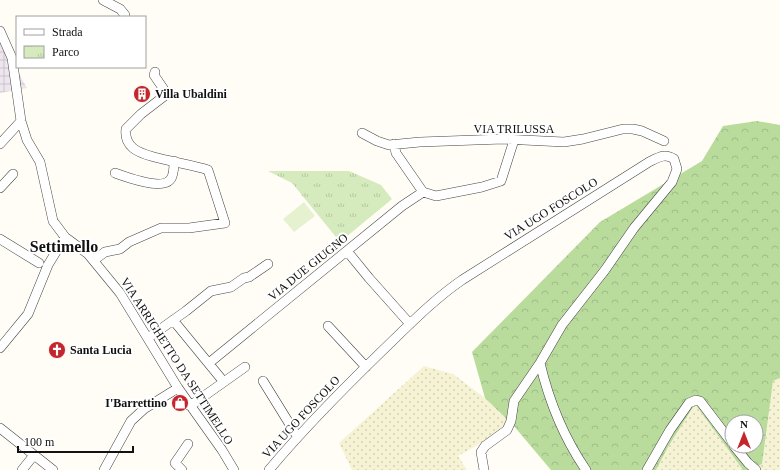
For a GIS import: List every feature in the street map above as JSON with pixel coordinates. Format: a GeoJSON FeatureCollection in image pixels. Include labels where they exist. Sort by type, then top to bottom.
{"type":"FeatureCollection","features":[{"type":"Feature","properties":{"kind":"street"},"geometry":{"type":"LineString","coordinates":[[103,0],[120,9],[125,15]]}},
{"type":"Feature","properties":{"kind":"street","name":"VIA ARRIGHETTO DA SETTIMELLO"},"geometry":{"type":"LineString","coordinates":[[0,31],[12,58],[21,121],[27,140],[40,162],[53,221],[65,237],[81,248],[94,260],[120,293],[178,388],[222,450],[234,470]]}},
{"type":"Feature","properties":{"kind":"street"},"geometry":{"type":"LineString","coordinates":[[94,260],[105,252],[120,249],[129,242],[161,228],[189,228],[225,223],[208,170],[135,150],[126,138],[126,129],[141,114],[167,94],[154,75],[154,72]]}},
{"type":"Feature","properties":{"kind":"street"},"geometry":{"type":"LineString","coordinates":[[0,144],[21,121]]}},
{"type":"Feature","properties":{"kind":"street","name":"VIA TRILUSSA"},"geometry":{"type":"LineString","coordinates":[[362,134],[389,145],[420,142],[514,140],[564,142],[583,139],[622,129],[633,129],[642,131],[664,141]]}},
{"type":"Feature","properties":{"kind":"street"},"geometry":{"type":"LineString","coordinates":[[394,144],[396,153],[423,192],[436,196],[482,187],[501,181],[514,140]]}},
{"type":"Feature","properties":{"kind":"street","name":"VIA UGO FOSCOLO"},"geometry":{"type":"LineString","coordinates":[[269,470],[297,436],[441,295],[462,280],[649,162],[663,155],[670,156],[674,159],[677,169],[672,182],[634,228],[609,264],[574,308],[562,325],[540,363]]}},
{"type":"Feature","properties":{"kind":"street"},"geometry":{"type":"LineString","coordinates":[[115,173],[139,181],[152,183],[167,182],[170,181],[172,177],[174,161]]}},
{"type":"Feature","properties":{"kind":"street"},"geometry":{"type":"LineString","coordinates":[[0,188],[13,174]]}},
{"type":"Feature","properties":{"kind":"street","name":"VIA DUE GIUGNO"},"geometry":{"type":"LineString","coordinates":[[209,363],[402,206],[423,192]]}},
{"type":"Feature","properties":{"kind":"street"},"geometry":{"type":"LineString","coordinates":[[0,348],[28,314],[43,266],[65,237]]}},
{"type":"Feature","properties":{"kind":"street"},"geometry":{"type":"LineString","coordinates":[[0,239],[43,266]]}},
{"type":"Feature","properties":{"kind":"street"},"geometry":{"type":"LineString","coordinates":[[347,251],[410,324]]}},
{"type":"Feature","properties":{"kind":"street"},"geometry":{"type":"LineString","coordinates":[[148,338],[211,292],[231,287],[268,264]]}},
{"type":"Feature","properties":{"kind":"street"},"geometry":{"type":"LineString","coordinates":[[173,320],[223,381]]}},
{"type":"Feature","properties":{"kind":"street"},"geometry":{"type":"LineString","coordinates":[[328,326],[366,367]]}},
{"type":"Feature","properties":{"kind":"street"},"geometry":{"type":"LineString","coordinates":[[484,470],[481,452],[485,446],[507,430],[511,420],[514,401],[540,363]]}},
{"type":"Feature","properties":{"kind":"street"},"geometry":{"type":"LineString","coordinates":[[540,363],[548,393],[561,425],[577,457],[586,470]]}},
{"type":"Feature","properties":{"kind":"street"},"geometry":{"type":"LineString","coordinates":[[190,406],[245,366]]}},
{"type":"Feature","properties":{"kind":"street"},"geometry":{"type":"LineString","coordinates":[[263,381],[297,436]]}},
{"type":"Feature","properties":{"kind":"street"},"geometry":{"type":"LineString","coordinates":[[108,469],[131,421],[144,409],[178,388]]}},
{"type":"Feature","properties":{"kind":"street"},"geometry":{"type":"LineString","coordinates":[[647,470],[670,430],[689,403],[696,400],[700,401],[724,432]]}},
{"type":"Feature","properties":{"kind":"street"},"geometry":{"type":"LineString","coordinates":[[0,428],[53,470]]}},
{"type":"Feature","properties":{"kind":"street"},"geometry":{"type":"LineString","coordinates":[[182,470],[175,463],[188,444]]}},
{"type":"Feature","properties":{"kind":"street"},"geometry":{"type":"LineString","coordinates":[[741,454],[756,470]]}},
{"type":"Feature","properties":{"kind":"street"},"geometry":{"type":"LineString","coordinates":[[22,470],[34,455]]}},
{"type":"Feature","properties":{"kind":"shaded area"},"geometry":{"type":"Polygon","coordinates":[[[0,40],[27,88],[0,93],[0,40]]]}},
{"type":"Feature","properties":{"kind":"shaded area"},"geometry":{"type":"Polygon","coordinates":[[[424,366],[453,374],[485,398],[513,425],[458,456],[467,470],[352,470],[339,443],[424,366]]]}},
{"type":"Feature","properties":{"kind":"shaded area"},"geometry":{"type":"Polygon","coordinates":[[[780,378],[780,470],[750,470],[762,464],[773,381],[780,378]]]}},
{"type":"Feature","properties":{"kind":"shaded area"},"geometry":{"type":"Polygon","coordinates":[[[695,404],[724,444],[724,454],[731,454],[743,470],[656,470],[668,447],[695,404]]]}},
{"type":"Feature","properties":{"kind":"green space"},"geometry":{"type":"Polygon","coordinates":[[[757,121],[780,125],[780,378],[773,381],[764,449],[764,414],[724,414],[724,444],[695,404],[668,447],[656,470],[551,470],[513,425],[485,398],[472,352],[600,222],[702,161],[723,126],[757,121]]]}},
{"type":"Feature","properties":{"kind":"green space"},"geometry":{"type":"Polygon","coordinates":[[[268,171],[349,171],[381,185],[392,199],[340,242],[292,183],[268,171]]]}},
{"type":"Feature","properties":{"kind":"green space"},"geometry":{"type":"Polygon","coordinates":[[[304,202],[315,216],[294,232],[283,219],[304,202]]]}},
{"type":"Feature","properties":{"kind":"green space"},"geometry":{"type":"Polygon","coordinates":[[[731,454],[763,454],[762,464],[750,470],[743,470],[731,454]]]}},
{"type":"Feature","properties":{"kind":"place","name":"Villa Ubaldini"},"geometry":{"type":"Point","coordinates":[142,94]}},
{"type":"Feature","properties":{"kind":"place","name":"Santa Lucia"},"geometry":{"type":"Point","coordinates":[57,350]}},
{"type":"Feature","properties":{"kind":"place","name":"I'Barrettino"},"geometry":{"type":"Point","coordinates":[180,403]}},
{"type":"Feature","properties":{"kind":"district","name":"Settimello"},"geometry":{"type":"Point","coordinates":[64,246]}}]}
